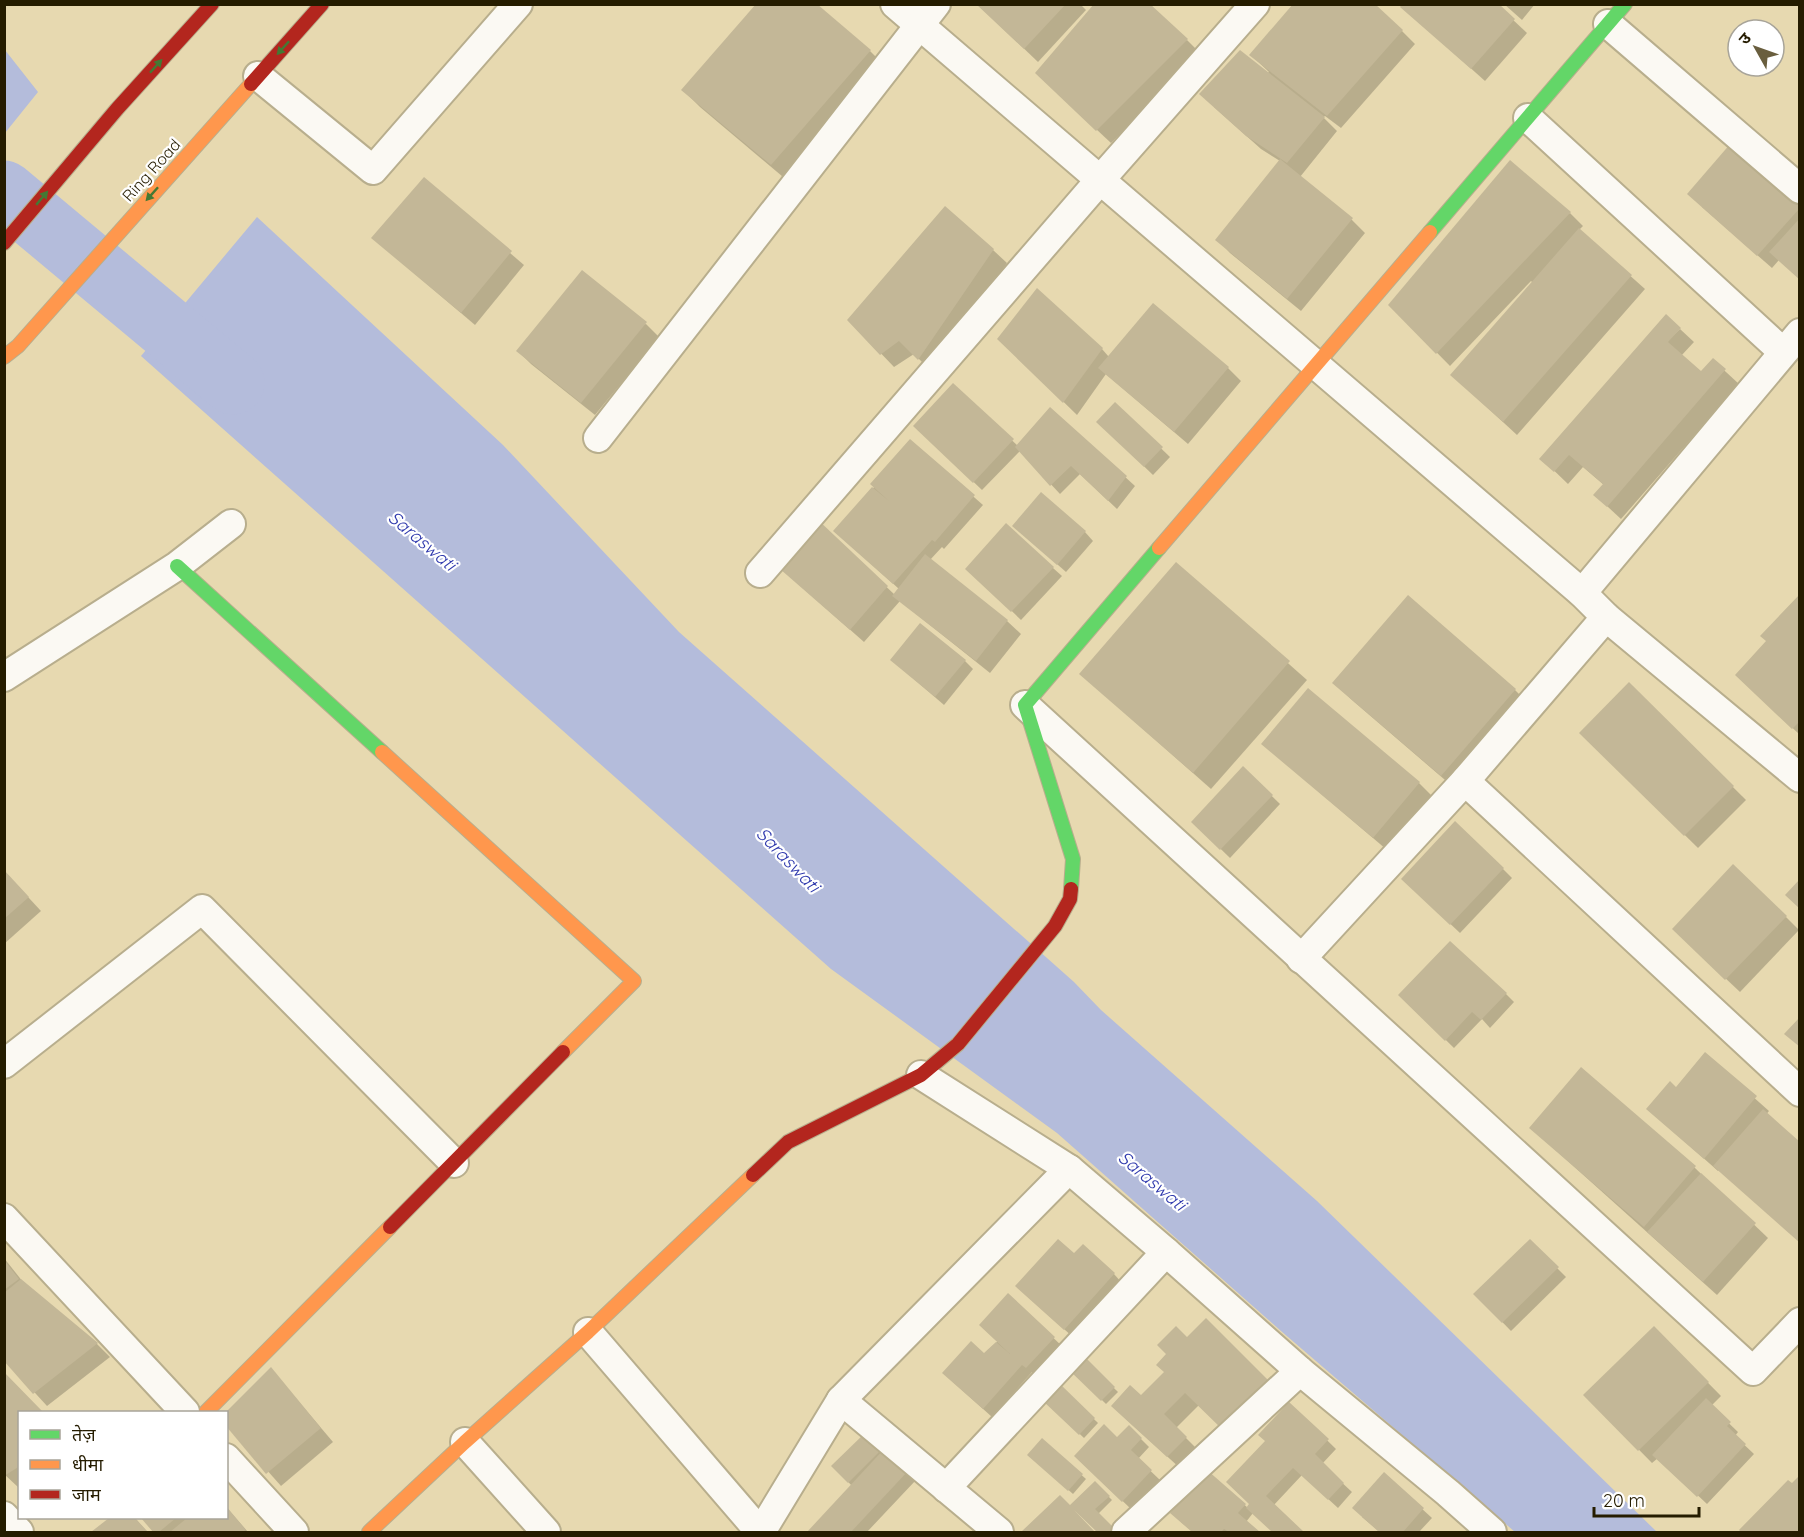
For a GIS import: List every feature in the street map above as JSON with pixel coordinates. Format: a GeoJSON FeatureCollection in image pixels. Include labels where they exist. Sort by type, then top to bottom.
{"type":"FeatureCollection","features":[{"type":"Feature","properties":{"kind":"main road"},"geometry":{"type":"LineString","coordinates":[[4,243],[117,109],[213,4]]}},
{"type":"Feature","properties":{"kind":"main road","name":"Ring Road"},"geometry":{"type":"LineString","coordinates":[[4,357],[18,346],[322,4]]}},
{"type":"Feature","properties":{"kind":"main road"},"geometry":{"type":"LineString","coordinates":[[369,1533],[465,1442],[588,1332],[788,1142],[921,1075],[958,1044],[1055,926],[1070,899],[1073,859],[1025,705],[1616,14]]}},
{"type":"Feature","properties":{"kind":"main road"},"geometry":{"type":"LineString","coordinates":[[177,566],[634,981],[208,1411]]}},
{"type":"Feature","properties":{"kind":"street"},"geometry":{"type":"LineString","coordinates":[[258,76],[373,170],[518,4]]}},
{"type":"Feature","properties":{"kind":"street"},"geometry":{"type":"LineString","coordinates":[[895,4],[927,15],[1100,180],[1582,592],[1606,617],[1795,766]]}},
{"type":"Feature","properties":{"kind":"street"},"geometry":{"type":"LineString","coordinates":[[760,573],[1255,4]]}},
{"type":"Feature","properties":{"kind":"street"},"geometry":{"type":"LineString","coordinates":[[1616,14],[1800,189]]}},
{"type":"Feature","properties":{"kind":"street"},"geometry":{"type":"LineString","coordinates":[[598,438],[927,15]]}},
{"type":"Feature","properties":{"kind":"street"},"geometry":{"type":"LineString","coordinates":[[1528,118],[1791,342],[1582,592]]}},
{"type":"Feature","properties":{"kind":"street"},"geometry":{"type":"LineString","coordinates":[[4,677],[177,566],[231,524]]}},
{"type":"Feature","properties":{"kind":"street"},"geometry":{"type":"LineString","coordinates":[[1301,959],[1465,781],[1606,617]]}},
{"type":"Feature","properties":{"kind":"street"},"geometry":{"type":"LineString","coordinates":[[1025,705],[1753,1371],[1800,1322]]}},
{"type":"Feature","properties":{"kind":"street"},"geometry":{"type":"LineString","coordinates":[[1465,781],[1800,1092]]}},
{"type":"Feature","properties":{"kind":"street"},"geometry":{"type":"LineString","coordinates":[[4,1064],[202,909],[454,1163]]}},
{"type":"Feature","properties":{"kind":"street"},"geometry":{"type":"LineString","coordinates":[[921,1075],[1069,1169],[1300,1371],[1448,1493],[1492,1533]]}},
{"type":"Feature","properties":{"kind":"street"},"geometry":{"type":"LineString","coordinates":[[588,1332],[760,1533],[841,1400],[1069,1169]]}},
{"type":"Feature","properties":{"kind":"street"},"geometry":{"type":"LineString","coordinates":[[4,1218],[183,1411]]}},
{"type":"Feature","properties":{"kind":"street"},"geometry":{"type":"LineString","coordinates":[[946,1488],[1166,1252]]}},
{"type":"Feature","properties":{"kind":"street"},"geometry":{"type":"LineString","coordinates":[[1126,1533],[1300,1371]]}},
{"type":"Feature","properties":{"kind":"street"},"geometry":{"type":"LineString","coordinates":[[841,1400],[999,1533]]}},
{"type":"Feature","properties":{"kind":"street"},"geometry":{"type":"LineString","coordinates":[[465,1442],[546,1533]]}},
{"type":"Feature","properties":{"kind":"street"},"geometry":{"type":"LineString","coordinates":[[228,1460],[294,1533]]}},
{"type":"Feature","properties":{"kind":"street"},"geometry":{"type":"LineString","coordinates":[[4,1516],[19,1533]]}},
{"type":"Feature","properties":{"kind":"water"},"geometry":{"type":"Polygon","coordinates":[[[5,50],[38,92],[5,133],[5,50]]]}},
{"type":"Feature","properties":{"kind":"water"},"geometry":{"type":"Polygon","coordinates":[[[257,217],[503,445],[679,632],[1317,1201],[1657,1532],[1515,1532],[1281,1331],[1057,1133],[831,969],[141,356],[257,217]]]}},
{"type":"Feature","properties":{"kind":"building"},"geometry":{"type":"Polygon","coordinates":[[[756,4],[817,4],[871,50],[771,165],[681,90],[756,4]]]}},
{"type":"Feature","properties":{"kind":"building"},"geometry":{"type":"Polygon","coordinates":[[[976,4],[1066,4],[1024,49],[976,4]]]}},
{"type":"Feature","properties":{"kind":"building"},"geometry":{"type":"Polygon","coordinates":[[[1094,4],[1150,4],[1188,39],[1096,131],[1035,73],[1094,4]]]}},
{"type":"Feature","properties":{"kind":"building"},"geometry":{"type":"Polygon","coordinates":[[[1293,4],[1375,4],[1403,30],[1327,116],[1249,55],[1293,4]]]}},
{"type":"Feature","properties":{"kind":"building"},"geometry":{"type":"Polygon","coordinates":[[[1402,4],[1499,4],[1515,19],[1471,69],[1400,7],[1402,4]]]}},
{"type":"Feature","properties":{"kind":"building"},"geometry":{"type":"Polygon","coordinates":[[[1240,50],[1325,117],[1287,163],[1246,136],[1199,94],[1240,50]]]}},
{"type":"Feature","properties":{"kind":"building"},"geometry":{"type":"Polygon","coordinates":[[[1731,143],[1800,203],[1800,208],[1757,256],[1687,194],[1731,143]]]}},
{"type":"Feature","properties":{"kind":"building"},"geometry":{"type":"Polygon","coordinates":[[[1280,159],[1353,218],[1287,299],[1215,240],[1280,159]]]}},
{"type":"Feature","properties":{"kind":"building"},"geometry":{"type":"Polygon","coordinates":[[[1510,160],[1571,212],[1436,354],[1388,305],[1510,160]]]}},
{"type":"Feature","properties":{"kind":"building"},"geometry":{"type":"Polygon","coordinates":[[[424,177],[512,251],[461,313],[371,238],[424,177]]]}},
{"type":"Feature","properties":{"kind":"building"},"geometry":{"type":"Polygon","coordinates":[[[945,206],[994,249],[918,360],[899,341],[880,355],[847,320],[945,206]]]}},
{"type":"Feature","properties":{"kind":"building"},"geometry":{"type":"Polygon","coordinates":[[[1800,218],[1800,280],[1769,252],[1800,218]]]}},
{"type":"Feature","properties":{"kind":"building"},"geometry":{"type":"Polygon","coordinates":[[[1579,228],[1632,275],[1503,422],[1450,375],[1579,228]]]}},
{"type":"Feature","properties":{"kind":"building"},"geometry":{"type":"Polygon","coordinates":[[[582,270],[647,322],[581,403],[516,351],[582,270]]]}},
{"type":"Feature","properties":{"kind":"building"},"geometry":{"type":"Polygon","coordinates":[[[1037,288],[1103,348],[1063,403],[997,339],[1037,288]]]}},
{"type":"Feature","properties":{"kind":"building"},"geometry":{"type":"Polygon","coordinates":[[[1153,303],[1229,367],[1174,432],[1098,368],[1153,303]]]}},
{"type":"Feature","properties":{"kind":"building"},"geometry":{"type":"Polygon","coordinates":[[[1666,314],[1681,328],[1668,342],[1701,371],[1713,358],[1726,369],[1607,507],[1593,495],[1603,484],[1569,455],[1554,472],[1539,459],[1666,314]]]}},
{"type":"Feature","properties":{"kind":"building"},"geometry":{"type":"Polygon","coordinates":[[[953,383],[1014,439],[973,483],[913,426],[953,383]]]}},
{"type":"Feature","properties":{"kind":"building"},"geometry":{"type":"Polygon","coordinates":[[[1115,402],[1163,447],[1144,467],[1096,422],[1115,402]]]}},
{"type":"Feature","properties":{"kind":"building"},"geometry":{"type":"Polygon","coordinates":[[[1050,407],[1127,476],[1108,501],[1071,466],[1050,486],[1015,447],[1050,407]]]}},
{"type":"Feature","properties":{"kind":"building"},"geometry":{"type":"Polygon","coordinates":[[[910,439],[975,495],[935,542],[932,540],[893,584],[833,531],[872,487],[889,501],[870,484],[910,439]]]}},
{"type":"Feature","properties":{"kind":"building"},"geometry":{"type":"Polygon","coordinates":[[[1041,492],[1086,531],[1057,565],[1012,526],[1041,492]]]}},
{"type":"Feature","properties":{"kind":"building"},"geometry":{"type":"Polygon","coordinates":[[[817,519],[888,586],[850,630],[780,569],[817,519]]]}},
{"type":"Feature","properties":{"kind":"building"},"geometry":{"type":"Polygon","coordinates":[[[1006,523],[1054,567],[1011,612],[965,569],[1006,523]]]}},
{"type":"Feature","properties":{"kind":"building"},"geometry":{"type":"Polygon","coordinates":[[[925,554],[1008,620],[976,661],[892,596],[925,554]]]}},
{"type":"Feature","properties":{"kind":"building"},"geometry":{"type":"Polygon","coordinates":[[[1176,562],[1290,661],[1193,773],[1079,674],[1176,562]]]}},
{"type":"Feature","properties":{"kind":"building"},"geometry":{"type":"Polygon","coordinates":[[[1800,594],[1800,721],[1792,729],[1735,675],[1766,641],[1760,636],[1800,594]]]}},
{"type":"Feature","properties":{"kind":"building"},"geometry":{"type":"Polygon","coordinates":[[[1408,595],[1516,689],[1441,776],[1332,683],[1408,595]]]}},
{"type":"Feature","properties":{"kind":"building"},"geometry":{"type":"Polygon","coordinates":[[[920,623],[966,660],[935,697],[890,660],[920,623]]]}},
{"type":"Feature","properties":{"kind":"building"},"geometry":{"type":"Polygon","coordinates":[[[1629,682],[1734,786],[1684,836],[1579,733],[1629,682]]]}},
{"type":"Feature","properties":{"kind":"building"},"geometry":{"type":"Polygon","coordinates":[[[1308,688],[1420,782],[1373,838],[1261,744],[1308,688]]]}},
{"type":"Feature","properties":{"kind":"building"},"geometry":{"type":"Polygon","coordinates":[[[1243,766],[1273,795],[1220,850],[1191,822],[1243,766]]]}},
{"type":"Feature","properties":{"kind":"building"},"geometry":{"type":"Polygon","coordinates":[[[1455,821],[1504,868],[1450,925],[1401,879],[1455,821]]]}},
{"type":"Feature","properties":{"kind":"building"},"geometry":{"type":"Polygon","coordinates":[[[1733,864],[1787,916],[1725,980],[1672,929],[1733,864]]]}},
{"type":"Feature","properties":{"kind":"building"},"geometry":{"type":"Polygon","coordinates":[[[4,870],[29,897],[4,919],[4,870]]]}},
{"type":"Feature","properties":{"kind":"building"},"geometry":{"type":"Polygon","coordinates":[[[1800,879],[1800,909],[1785,895],[1800,879]]]}},
{"type":"Feature","properties":{"kind":"building"},"geometry":{"type":"Polygon","coordinates":[[[1450,941],[1507,993],[1481,1020],[1472,1012],[1445,1041],[1398,995],[1450,941]]]}},
{"type":"Feature","properties":{"kind":"building"},"geometry":{"type":"Polygon","coordinates":[[[1800,1017],[1800,1047],[1784,1034],[1800,1017]]]}},
{"type":"Feature","properties":{"kind":"building"},"geometry":{"type":"Polygon","coordinates":[[[1705,1052],[1757,1096],[1704,1159],[1646,1109],[1670,1081],[1676,1087],[1705,1052]]]}},
{"type":"Feature","properties":{"kind":"building"},"geometry":{"type":"Polygon","coordinates":[[[1581,1067],[1696,1166],[1644,1227],[1529,1128],[1581,1067]]]}},
{"type":"Feature","properties":{"kind":"building"},"geometry":{"type":"Polygon","coordinates":[[[1763,1109],[1800,1142],[1800,1243],[1713,1166],[1763,1109]]]}},
{"type":"Feature","properties":{"kind":"building"},"geometry":{"type":"Polygon","coordinates":[[[1701,1173],[1756,1223],[1703,1282],[1647,1232],[1701,1173]]]}},
{"type":"Feature","properties":{"kind":"building"},"geometry":{"type":"Polygon","coordinates":[[[1058,1239],[1074,1253],[1083,1244],[1115,1273],[1064,1330],[1015,1286],[1058,1239]]]}},
{"type":"Feature","properties":{"kind":"building"},"geometry":{"type":"Polygon","coordinates":[[[1530,1239],[1559,1267],[1502,1323],[1473,1294],[1530,1239]]]}},
{"type":"Feature","properties":{"kind":"building"},"geometry":{"type":"Polygon","coordinates":[[[4,1260],[19,1279],[4,1290],[4,1260]]]}},
{"type":"Feature","properties":{"kind":"building"},"geometry":{"type":"Polygon","coordinates":[[[21,1279],[98,1343],[33,1394],[4,1361],[4,1293],[21,1279]]]}},
{"type":"Feature","properties":{"kind":"building"},"geometry":{"type":"Polygon","coordinates":[[[1008,1293],[1055,1337],[1026,1368],[1022,1365],[983,1409],[942,1373],[971,1341],[984,1353],[996,1342],[1010,1354],[979,1325],[1008,1293]]]}},
{"type":"Feature","properties":{"kind":"building"},"geometry":{"type":"Polygon","coordinates":[[[1206,1318],[1272,1384],[1225,1432],[1185,1393],[1164,1414],[1187,1437],[1167,1457],[1111,1406],[1130,1385],[1141,1395],[1164,1372],[1156,1365],[1166,1354],[1157,1345],[1176,1326],[1187,1337],[1206,1318]]]}},
{"type":"Feature","properties":{"kind":"building"},"geometry":{"type":"Polygon","coordinates":[[[1654,1326],[1709,1382],[1638,1451],[1583,1395],[1654,1326]]]}},
{"type":"Feature","properties":{"kind":"building"},"geometry":{"type":"Polygon","coordinates":[[[1081,1353],[1115,1387],[1101,1401],[1067,1368],[1081,1353]]]}},
{"type":"Feature","properties":{"kind":"building"},"geometry":{"type":"Polygon","coordinates":[[[271,1367],[321,1428],[266,1474],[228,1428],[227,1411],[271,1367]]]}},
{"type":"Feature","properties":{"kind":"building"},"geometry":{"type":"Polygon","coordinates":[[[4,1372],[42,1411],[18,1411],[18,1467],[4,1476],[4,1372]]]}},
{"type":"Feature","properties":{"kind":"building"},"geometry":{"type":"Polygon","coordinates":[[[1059,1383],[1095,1418],[1079,1435],[1043,1401],[1059,1383]]]}},
{"type":"Feature","properties":{"kind":"building"},"geometry":{"type":"Polygon","coordinates":[[[1706,1398],[1731,1422],[1727,1426],[1746,1444],[1697,1497],[1652,1455],[1706,1398]]]}},
{"type":"Feature","properties":{"kind":"building"},"geometry":{"type":"Polygon","coordinates":[[[1289,1402],[1329,1439],[1315,1454],[1344,1483],[1328,1500],[1293,1468],[1266,1496],[1304,1532],[1272,1532],[1246,1508],[1249,1504],[1226,1482],[1265,1441],[1258,1435],[1289,1402]]]}},
{"type":"Feature","properties":{"kind":"building"},"geometry":{"type":"Polygon","coordinates":[[[1104,1424],[1117,1437],[1129,1425],[1142,1438],[1131,1450],[1152,1470],[1122,1502],[1074,1456],[1104,1424]]]}},
{"type":"Feature","properties":{"kind":"building"},"geometry":{"type":"Polygon","coordinates":[[[866,1432],[882,1449],[848,1483],[831,1466],[866,1432]]]}},
{"type":"Feature","properties":{"kind":"building"},"geometry":{"type":"Polygon","coordinates":[[[1042,1438],[1083,1474],[1068,1491],[1027,1455],[1042,1438]]]}},
{"type":"Feature","properties":{"kind":"building"},"geometry":{"type":"Polygon","coordinates":[[[885,1448],[909,1470],[851,1532],[807,1532],[885,1448]]]}},
{"type":"Feature","properties":{"kind":"building"},"geometry":{"type":"Polygon","coordinates":[[[1207,1470],[1246,1504],[1238,1513],[1260,1532],[1229,1532],[1224,1529],[1221,1532],[1192,1532],[1170,1513],[1207,1470]]]}},
{"type":"Feature","properties":{"kind":"building"},"geometry":{"type":"Polygon","coordinates":[[[1384,1472],[1424,1508],[1403,1532],[1379,1532],[1352,1508],[1384,1472]]]}},
{"type":"Feature","properties":{"kind":"building"},"geometry":{"type":"Polygon","coordinates":[[[1800,1475],[1800,1532],[1741,1532],[1739,1530],[1788,1480],[1792,1483],[1800,1475]]]}},
{"type":"Feature","properties":{"kind":"building"},"geometry":{"type":"Polygon","coordinates":[[[1095,1481],[1110,1496],[1095,1509],[1114,1528],[1109,1532],[1097,1532],[1074,1510],[1095,1532],[1021,1532],[1060,1495],[1070,1505],[1095,1481]]]}},
{"type":"Feature","properties":{"kind":"building"},"geometry":{"type":"Polygon","coordinates":[[[228,1508],[246,1530],[242,1532],[170,1532],[186,1519],[228,1519],[228,1508]]]}},
{"type":"Feature","properties":{"kind":"building"},"geometry":{"type":"Polygon","coordinates":[[[108,1519],[136,1519],[148,1532],[91,1532],[108,1519]]]}},
{"type":"Feature","properties":{"kind":"building"},"geometry":{"type":"Polygon","coordinates":[[[142,1519],[175,1519],[159,1532],[153,1532],[142,1519]]]}},
{"type":"Feature","properties":{"kind":"waterway","name":"Saraswati"},"geometry":{"type":"LineString","coordinates":[[4,192],[233,383]]}},
{"type":"Feature","properties":{"kind":"traffic: fast"},"geometry":{"type":"LineString","coordinates":[[1430,232],[1625,4]]}},
{"type":"Feature","properties":{"kind":"traffic: fast"},"geometry":{"type":"LineString","coordinates":[[1071,889],[1073,859],[1025,705],[1159,548]]}},
{"type":"Feature","properties":{"kind":"traffic: fast"},"geometry":{"type":"LineString","coordinates":[[177,566],[382,752]]}},
{"type":"Feature","properties":{"kind":"traffic: slow"},"geometry":{"type":"LineString","coordinates":[[4,357],[18,346],[251,84]]}},
{"type":"Feature","properties":{"kind":"traffic: slow"},"geometry":{"type":"LineString","coordinates":[[1159,548],[1430,232]]}},
{"type":"Feature","properties":{"kind":"traffic: slow"},"geometry":{"type":"LineString","coordinates":[[382,752],[634,981],[563,1052]]}},
{"type":"Feature","properties":{"kind":"traffic: slow"},"geometry":{"type":"LineString","coordinates":[[369,1532],[588,1332],[753,1175]]}},
{"type":"Feature","properties":{"kind":"traffic: slow"},"geometry":{"type":"LineString","coordinates":[[207,1411],[390,1227]]}},
{"type":"Feature","properties":{"kind":"traffic: jam"},"geometry":{"type":"LineString","coordinates":[[4,243],[117,109],[212,4]]}},
{"type":"Feature","properties":{"kind":"traffic: jam"},"geometry":{"type":"LineString","coordinates":[[251,84],[322,4]]}},
{"type":"Feature","properties":{"kind":"traffic: jam"},"geometry":{"type":"LineString","coordinates":[[753,1175],[788,1142],[921,1075],[958,1044],[1055,926],[1070,899],[1071,889]]}},
{"type":"Feature","properties":{"kind":"traffic: jam"},"geometry":{"type":"LineString","coordinates":[[390,1227],[563,1052]]}}]}
